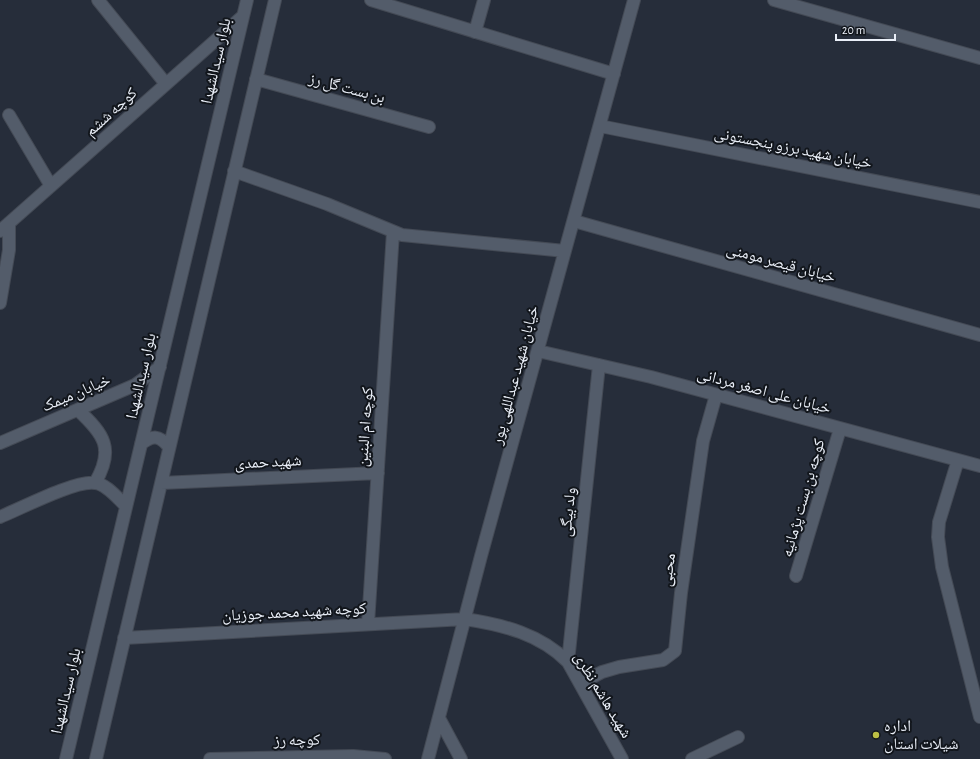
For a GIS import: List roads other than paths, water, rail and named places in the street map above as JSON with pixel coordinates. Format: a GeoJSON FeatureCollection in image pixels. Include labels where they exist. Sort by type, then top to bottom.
{"type":"FeatureCollection","features":[{"type":"Feature","properties":{"kind":"street"},"geometry":{"type":"LineString","coordinates":[[98,0],[166,84]]}},
{"type":"Feature","properties":{"kind":"street","name":"بلوار سیدالشهدا"},"geometry":{"type":"LineString","coordinates":[[66,759],[247,0]]}},
{"type":"Feature","properties":{"kind":"street"},"geometry":{"type":"LineString","coordinates":[[96,759],[275,0]]}},
{"type":"Feature","properties":{"kind":"street"},"geometry":{"type":"LineString","coordinates":[[371,0],[614,74]]}},
{"type":"Feature","properties":{"kind":"street"},"geometry":{"type":"LineString","coordinates":[[475,32],[484,0]]}},
{"type":"Feature","properties":{"kind":"street","name":"خیابان شهید عبداللهی پور"},"geometry":{"type":"LineString","coordinates":[[428,759],[634,0]]}},
{"type":"Feature","properties":{"kind":"street"},"geometry":{"type":"LineString","coordinates":[[774,0],[980,58]]}},
{"type":"Feature","properties":{"kind":"street","name":"کوچه ششم"},"geometry":{"type":"LineString","coordinates":[[4,227],[243,16]]}},
{"type":"Feature","properties":{"kind":"street","name":"بن بست گل رز"},"geometry":{"type":"LineString","coordinates":[[256,79],[429,127]]}},
{"type":"Feature","properties":{"kind":"street"},"geometry":{"type":"LineString","coordinates":[[9,115],[51,186]]}},
{"type":"Feature","properties":{"kind":"street","name":"خیابان شهید برزو پنجستونی"},"geometry":{"type":"LineString","coordinates":[[600,126],[980,202]]}},
{"type":"Feature","properties":{"kind":"street"},"geometry":{"type":"LineString","coordinates":[[234,171],[327,204],[393,232],[506,246],[565,251]]}},
{"type":"Feature","properties":{"kind":"street","name":"خیابان قیصر مومنی"},"geometry":{"type":"LineString","coordinates":[[574,221],[980,335]]}},
{"type":"Feature","properties":{"kind":"street"},"geometry":{"type":"LineString","coordinates":[[0,303],[9,250],[4,227]]}},
{"type":"Feature","properties":{"kind":"street","name":"کوچه ام البنین"},"geometry":{"type":"LineString","coordinates":[[368,624],[393,232]]}},
{"type":"Feature","properties":{"kind":"street","name":"خیابان علی اصغر مردانی"},"geometry":{"type":"LineString","coordinates":[[538,351],[716,395],[980,466]]}},
{"type":"Feature","properties":{"kind":"street","name":"ولد بیگی"},"geometry":{"type":"LineString","coordinates":[[568,662],[599,365]]}},
{"type":"Feature","properties":{"kind":"street","name":"خیابان میمک"},"geometry":{"type":"LineString","coordinates":[[0,443],[135,385],[160,367]]}},
{"type":"Feature","properties":{"kind":"street","name":"محبی"},"geometry":{"type":"LineString","coordinates":[[581,683],[602,672],[619,667],[663,660],[675,651],[681,593],[703,441],[716,395]]}},
{"type":"Feature","properties":{"kind":"street"},"geometry":{"type":"LineString","coordinates":[[78,410],[97,428],[102,437],[105,451],[105,463],[95,483]]}},
{"type":"Feature","properties":{"kind":"street","name":"کوچه بن بست پژمانیه"},"geometry":{"type":"LineString","coordinates":[[796,576],[840,428]]}},
{"type":"Feature","properties":{"kind":"street"},"geometry":{"type":"LineString","coordinates":[[141,444],[151,437],[157,436],[169,447]]}},
{"type":"Feature","properties":{"kind":"street"},"geometry":{"type":"LineString","coordinates":[[958,460],[939,522],[938,537],[942,567],[980,717]]}},
{"type":"Feature","properties":{"kind":"street","name":"شهید حمدی"},"geometry":{"type":"LineString","coordinates":[[161,483],[378,473]]}},
{"type":"Feature","properties":{"kind":"street"},"geometry":{"type":"LineString","coordinates":[[0,517],[77,485],[95,483],[108,489],[126,506]]}},
{"type":"Feature","properties":{"kind":"street","name":"کوچه شهید محمد جوزیان"},"geometry":{"type":"LineString","coordinates":[[124,638],[465,619]]}},
{"type":"Feature","properties":{"kind":"street","name":"شهید هاشم نظری"},"geometry":{"type":"LineString","coordinates":[[465,619],[500,624],[536,638],[556,650],[568,662],[581,683],[622,759]]}},
{"type":"Feature","properties":{"kind":"street"},"geometry":{"type":"LineString","coordinates":[[439,718],[461,759]]}},
{"type":"Feature","properties":{"kind":"street"},"geometry":{"type":"LineString","coordinates":[[692,759],[738,737]]}},
{"type":"Feature","properties":{"kind":"street","name":"کوچه رز"},"geometry":{"type":"LineString","coordinates":[[210,759],[353,756],[385,759]]}},
{"type":"Feature","properties":{"kind":"place","name":"اداره شیلات استان"},"geometry":{"type":"Point","coordinates":[876,735]}}]}
